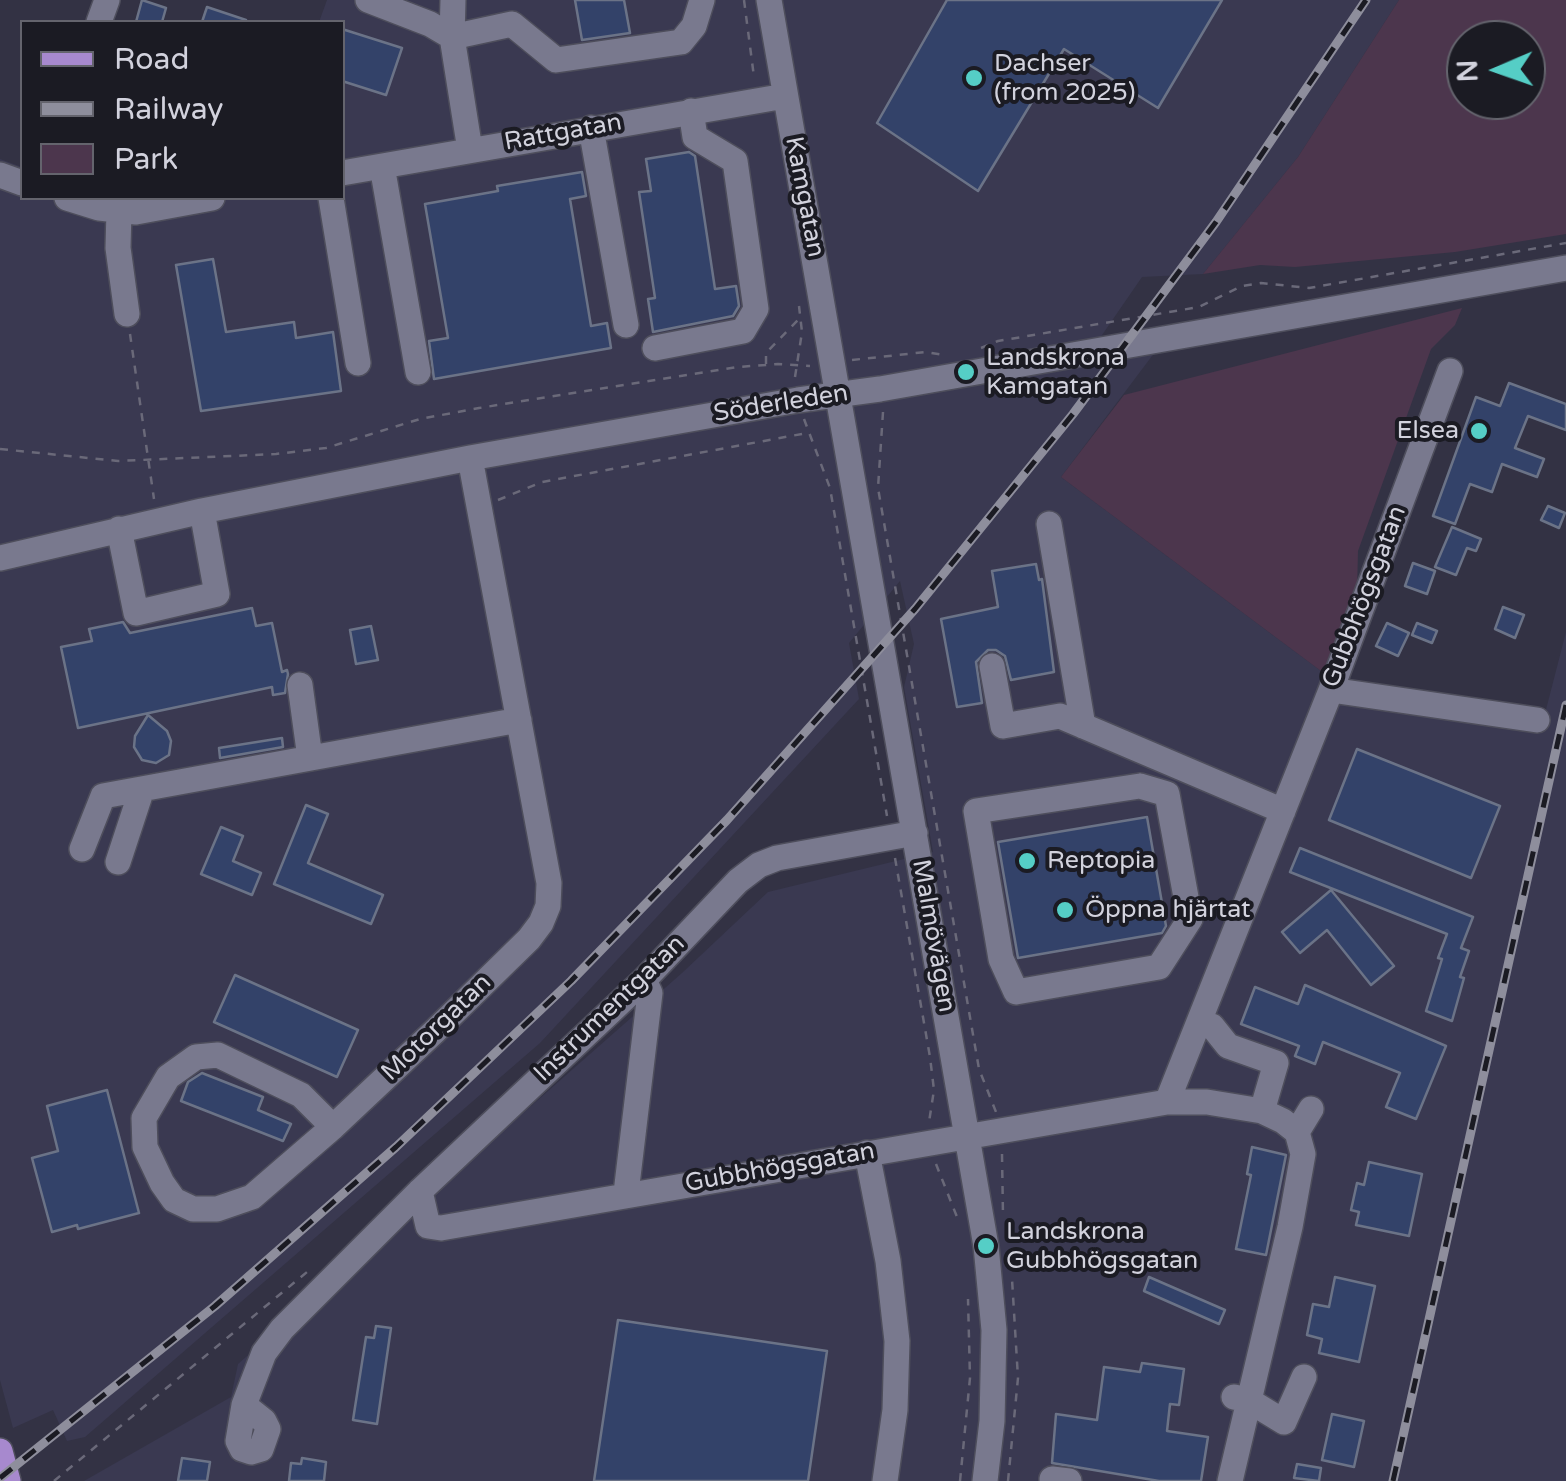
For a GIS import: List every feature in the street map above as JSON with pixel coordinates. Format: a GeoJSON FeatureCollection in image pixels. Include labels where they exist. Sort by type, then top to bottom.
{"type":"FeatureCollection","features":[{"type":"Feature","properties":{"kind":"main road"},"geometry":{"type":"LineString","coordinates":[[0,1451],[8,1481]]}},
{"type":"Feature","properties":{"kind":"street"},"geometry":{"type":"LineString","coordinates":[[368,0],[430,24],[452,37],[512,24],[556,60],[681,42],[689,35],[702,0]]}},
{"type":"Feature","properties":{"kind":"street"},"geometry":{"type":"LineString","coordinates":[[453,0],[452,37],[470,150]]}},
{"type":"Feature","properties":{"kind":"street","name":"Kamgatan"},"geometry":{"type":"LineString","coordinates":[[770,0],[840,393]]}},
{"type":"Feature","properties":{"kind":"street","name":"Rattgatan"},"geometry":{"type":"LineString","coordinates":[[345,172],[785,96]]}},
{"type":"Feature","properties":{"kind":"street"},"geometry":{"type":"LineString","coordinates":[[655,348],[743,331],[756,309],[734,161],[695,137],[691,111]]}},
{"type":"Feature","properties":{"kind":"street"},"geometry":{"type":"LineString","coordinates":[[591,128],[626,325]]}},
{"type":"Feature","properties":{"kind":"street"},"geometry":{"type":"LineString","coordinates":[[382,166],[418,372]]}},
{"type":"Feature","properties":{"kind":"street"},"geometry":{"type":"LineString","coordinates":[[73,200],[99,208],[136,212],[201,200]]}},
{"type":"Feature","properties":{"kind":"street"},"geometry":{"type":"LineString","coordinates":[[331,200],[358,363]]}},
{"type":"Feature","properties":{"kind":"street"},"geometry":{"type":"LineString","coordinates":[[118,210],[118,248],[127,314]]}},
{"type":"Feature","properties":{"kind":"street","name":"Söderleden"},"geometry":{"type":"LineString","coordinates":[[0,558],[158,520],[470,458],[840,393],[880,390],[1566,268]]}},
{"type":"Feature","properties":{"kind":"street","name":"Gubbhögsgatan"},"geometry":{"type":"LineString","coordinates":[[1178,1109],[1200,1022],[1243,927],[1284,821],[1288,777],[1323,710],[1450,370]]}},
{"type":"Feature","properties":{"kind":"street","name":"Malmövägen"},"geometry":{"type":"LineString","coordinates":[[840,393],[903,835],[967,1135],[986,1246],[994,1330],[992,1421],[985,1481]]}},
{"type":"Feature","properties":{"kind":"street","name":"Motorgatan"},"geometry":{"type":"LineString","coordinates":[[333,1127],[301,1095],[218,1054],[196,1057],[168,1078],[144,1118],[145,1148],[174,1200],[193,1208],[217,1210],[238,1204],[252,1197],[333,1127],[542,923],[548,906],[549,882],[470,458]]}},
{"type":"Feature","properties":{"kind":"street"},"geometry":{"type":"LineString","coordinates":[[119,530],[136,613],[217,594],[202,511]]}},
{"type":"Feature","properties":{"kind":"street"},"geometry":{"type":"LineString","coordinates":[[1050,524],[1083,726]]}},
{"type":"Feature","properties":{"kind":"street"},"geometry":{"type":"LineString","coordinates":[[992,666],[1003,726],[1060,716],[1284,821]]}},
{"type":"Feature","properties":{"kind":"street"},"geometry":{"type":"LineString","coordinates":[[300,686],[310,758]]}},
{"type":"Feature","properties":{"kind":"street"},"geometry":{"type":"LineString","coordinates":[[1323,710],[1538,720]]}},
{"type":"Feature","properties":{"kind":"street"},"geometry":{"type":"LineString","coordinates":[[82,848],[103,796],[519,720]]}},
{"type":"Feature","properties":{"kind":"street"},"geometry":{"type":"LineString","coordinates":[[1140,786],[1167,794],[1190,918],[1159,967],[1016,992],[1002,959],[976,811],[1140,786]]}},
{"type":"Feature","properties":{"kind":"street"},"geometry":{"type":"LineString","coordinates":[[118,862],[142,789]]}},
{"type":"Feature","properties":{"kind":"street","name":"Instrumentgatan"},"geometry":{"type":"LineString","coordinates":[[244,1405],[264,1353],[282,1329],[420,1191],[644,980],[738,881],[759,865],[777,858],[903,835]]}},
{"type":"Feature","properties":{"kind":"street"},"geometry":{"type":"LineString","coordinates":[[1190,918],[1243,927]]}},
{"type":"Feature","properties":{"kind":"street"},"geometry":{"type":"LineString","coordinates":[[626,1194],[650,993],[644,980]]}},
{"type":"Feature","properties":{"kind":"street"},"geometry":{"type":"LineString","coordinates":[[1200,1022],[1212,1026],[1228,1046],[1276,1064],[1295,1126],[1296,1228],[1283,1286],[1241,1399],[1230,1481]]}},
{"type":"Feature","properties":{"kind":"street","name":"Gubbhögsgatan"},"geometry":{"type":"LineString","coordinates":[[420,1191],[428,1226],[441,1228],[967,1135],[1207,1102],[1295,1126]]}},
{"type":"Feature","properties":{"kind":"street"},"geometry":{"type":"LineString","coordinates":[[866,1152],[888,1262],[897,1341],[895,1410],[885,1481]]}},
{"type":"Feature","properties":{"kind":"street"},"geometry":{"type":"LineString","coordinates":[[1241,1399],[1284,1422],[1304,1378]]}},
{"type":"Feature","properties":{"kind":"path"},"geometry":{"type":"LineString","coordinates":[[744,0],[755,71],[754,101]]}},
{"type":"Feature","properties":{"kind":"path"},"geometry":{"type":"LineString","coordinates":[[976,350],[998,342],[1200,307],[1242,286],[1261,283],[1309,288],[1566,243]]}},
{"type":"Feature","properties":{"kind":"path"},"geometry":{"type":"LineString","coordinates":[[799,300],[800,347],[794,366],[798,400],[830,488],[903,835],[934,1090],[929,1120],[932,1141],[935,1160],[960,1224]]}},
{"type":"Feature","properties":{"kind":"path"},"geometry":{"type":"LineString","coordinates":[[127,314],[158,520]]}},
{"type":"Feature","properties":{"kind":"path"},"geometry":{"type":"LineString","coordinates":[[766,366],[766,353],[800,318]]}},
{"type":"Feature","properties":{"kind":"path"},"geometry":{"type":"LineString","coordinates":[[0,449],[71,458],[148,461],[326,448],[420,419],[766,366],[925,352],[946,355]]}},
{"type":"Feature","properties":{"kind":"path"},"geometry":{"type":"LineString","coordinates":[[479,508],[542,482],[808,432]]}},
{"type":"Feature","properties":{"kind":"path"},"geometry":{"type":"LineString","coordinates":[[54,1481],[314,1265]]}},
{"type":"Feature","properties":{"kind":"path"},"geometry":{"type":"LineString","coordinates":[[960,1481],[970,1378],[968,1296]]}},
{"type":"Feature","properties":{"kind":"shaded area"},"geometry":{"type":"Polygon","coordinates":[[[327,0],[1399,0],[1298,157],[1203,274],[1142,277],[1080,367],[1155,352],[1061,477],[1325,674],[1541,729],[1566,632],[1566,1481],[84,1481],[231,1397],[238,1364],[682,973],[768,892],[933,852],[904,687],[914,644],[900,581],[849,643],[859,699],[540,1043],[85,1437],[67,1441],[53,1410],[13,1428],[0,1380],[0,159],[20,166],[20,200],[345,200],[345,20],[320,20],[327,0]]]}},
{"type":"Feature","properties":{"kind":"green space"},"geometry":{"type":"Polygon","coordinates":[[[1399,0],[1566,0],[1566,234],[1455,252],[1295,267],[1260,265],[1203,274],[1298,157],[1399,0]]]}},
{"type":"Feature","properties":{"kind":"green space"},"geometry":{"type":"Polygon","coordinates":[[[1462,308],[1455,325],[1431,349],[1358,551],[1357,593],[1325,674],[1061,477],[1124,395],[1462,308]]]}},
{"type":"Feature","properties":{"kind":"building"},"geometry":{"type":"Polygon","coordinates":[[[142,0],[166,8],[163,20],[137,20],[142,0]]]}},
{"type":"Feature","properties":{"kind":"building"},"geometry":{"type":"Polygon","coordinates":[[[575,0],[624,0],[630,33],[582,40],[575,0]]]}},
{"type":"Feature","properties":{"kind":"building","name":"Dachser (from 2025)"},"geometry":{"type":"Polygon","coordinates":[[[947,0],[1222,0],[1158,108],[1064,49],[978,191],[877,123],[947,0]]]}},
{"type":"Feature","properties":{"kind":"building"},"geometry":{"type":"Polygon","coordinates":[[[207,7],[246,20],[203,20],[207,7]]]}},
{"type":"Feature","properties":{"kind":"building"},"geometry":{"type":"Polygon","coordinates":[[[345,30],[402,48],[386,95],[345,82],[345,30]]]}},
{"type":"Feature","properties":{"kind":"building"},"geometry":{"type":"Polygon","coordinates":[[[689,152],[695,156],[715,289],[736,286],[739,306],[733,316],[653,332],[648,299],[655,298],[639,192],[651,191],[646,159],[689,152]]]}},
{"type":"Feature","properties":{"kind":"building"},"geometry":{"type":"Polygon","coordinates":[[[582,172],[586,196],[570,199],[591,326],[607,323],[611,348],[434,379],[429,341],[448,338],[425,204],[498,191],[497,186],[582,172]]]}},
{"type":"Feature","properties":{"kind":"building"},"geometry":{"type":"Polygon","coordinates":[[[213,259],[226,332],[294,322],[296,338],[333,332],[341,391],[201,411],[176,265],[213,259]]]}},
{"type":"Feature","properties":{"kind":"building"},"geometry":{"type":"Polygon","coordinates":[[[1509,383],[1566,404],[1566,430],[1528,416],[1515,448],[1544,459],[1537,477],[1502,464],[1492,492],[1470,484],[1455,524],[1433,516],[1476,397],[1500,406],[1509,383]]]}},
{"type":"Feature","properties":{"kind":"building"},"geometry":{"type":"Polygon","coordinates":[[[1548,506],[1565,513],[1559,528],[1541,520],[1548,506]]]}},
{"type":"Feature","properties":{"kind":"building"},"geometry":{"type":"Polygon","coordinates":[[[1452,527],[1481,539],[1476,551],[1467,548],[1456,575],[1435,567],[1452,527]]]}},
{"type":"Feature","properties":{"kind":"building"},"geometry":{"type":"Polygon","coordinates":[[[1413,563],[1435,571],[1427,594],[1405,586],[1413,563]]]}},
{"type":"Feature","properties":{"kind":"building"},"geometry":{"type":"Polygon","coordinates":[[[1036,564],[1039,580],[1042,579],[1054,672],[1011,680],[1005,656],[988,650],[976,662],[982,703],[957,707],[941,619],[998,607],[992,571],[1036,564]]]}},
{"type":"Feature","properties":{"kind":"building"},"geometry":{"type":"Polygon","coordinates":[[[1503,607],[1524,615],[1515,638],[1495,629],[1503,607]]]}},
{"type":"Feature","properties":{"kind":"building"},"geometry":{"type":"Polygon","coordinates":[[[252,608],[256,626],[272,623],[282,672],[287,670],[288,674],[285,693],[273,695],[272,687],[78,728],[61,647],[92,641],[89,629],[123,622],[130,633],[252,608]]]}},
{"type":"Feature","properties":{"kind":"building"},"geometry":{"type":"Polygon","coordinates":[[[1387,623],[1409,633],[1398,656],[1376,646],[1387,623]]]}},
{"type":"Feature","properties":{"kind":"building"},"geometry":{"type":"Polygon","coordinates":[[[1417,623],[1437,631],[1432,643],[1412,635],[1417,623]]]}},
{"type":"Feature","properties":{"kind":"building"},"geometry":{"type":"Polygon","coordinates":[[[371,626],[378,660],[356,664],[350,630],[371,626]]]}},
{"type":"Feature","properties":{"kind":"building"},"geometry":{"type":"Polygon","coordinates":[[[148,715],[167,731],[171,741],[169,755],[156,763],[142,760],[134,747],[135,736],[148,715]]]}},
{"type":"Feature","properties":{"kind":"building"},"geometry":{"type":"Polygon","coordinates":[[[282,738],[283,747],[220,758],[219,748],[282,738]]]}},
{"type":"Feature","properties":{"kind":"building"},"geometry":{"type":"Polygon","coordinates":[[[1357,749],[1500,806],[1471,878],[1329,820],[1357,749]]]}},
{"type":"Feature","properties":{"kind":"building"},"geometry":{"type":"Polygon","coordinates":[[[306,805],[328,814],[308,863],[383,895],[371,924],[274,884],[306,805]]]}},
{"type":"Feature","properties":{"kind":"building"},"geometry":{"type":"Polygon","coordinates":[[[1147,817],[1166,926],[1162,933],[1018,958],[998,842],[1147,817]]]}},
{"type":"Feature","properties":{"kind":"building"},"geometry":{"type":"Polygon","coordinates":[[[221,827],[243,836],[233,861],[261,873],[252,895],[201,874],[221,827]]]}},
{"type":"Feature","properties":{"kind":"building"},"geometry":{"type":"Polygon","coordinates":[[[1300,848],[1473,917],[1461,948],[1469,951],[1452,1021],[1426,1011],[1447,934],[1290,872],[1300,848]]]}},
{"type":"Feature","properties":{"kind":"building"},"geometry":{"type":"Polygon","coordinates":[[[1331,890],[1394,966],[1371,985],[1327,930],[1300,953],[1282,932],[1331,890]]]}},
{"type":"Feature","properties":{"kind":"building"},"geometry":{"type":"Polygon","coordinates":[[[235,975],[358,1030],[337,1077],[214,1022],[235,975]]]}},
{"type":"Feature","properties":{"kind":"building"},"geometry":{"type":"Polygon","coordinates":[[[1305,985],[1446,1046],[1416,1119],[1386,1107],[1400,1073],[1323,1042],[1315,1064],[1295,1056],[1299,1046],[1241,1024],[1255,987],[1298,1004],[1305,985]]]}},
{"type":"Feature","properties":{"kind":"building"},"geometry":{"type":"Polygon","coordinates":[[[202,1073],[263,1097],[258,1110],[291,1124],[283,1141],[181,1101],[188,1082],[202,1073]]]}},
{"type":"Feature","properties":{"kind":"building"},"geometry":{"type":"Polygon","coordinates":[[[107,1090],[139,1213],[52,1232],[32,1158],[58,1151],[47,1106],[107,1090]]]}},
{"type":"Feature","properties":{"kind":"building"},"geometry":{"type":"Polygon","coordinates":[[[1252,1147],[1286,1155],[1266,1255],[1236,1249],[1251,1175],[1247,1174],[1252,1147]]]}},
{"type":"Feature","properties":{"kind":"building"},"geometry":{"type":"Polygon","coordinates":[[[1369,1162],[1422,1174],[1409,1236],[1356,1225],[1359,1212],[1351,1210],[1357,1183],[1364,1185],[1369,1162]]]}},
{"type":"Feature","properties":{"kind":"building"},"geometry":{"type":"Polygon","coordinates":[[[1149,1277],[1225,1310],[1219,1324],[1144,1291],[1149,1277]]]}},
{"type":"Feature","properties":{"kind":"building"},"geometry":{"type":"Polygon","coordinates":[[[1335,1277],[1375,1286],[1359,1362],[1319,1353],[1322,1339],[1307,1335],[1313,1304],[1329,1307],[1335,1277]]]}},
{"type":"Feature","properties":{"kind":"building"},"geometry":{"type":"Polygon","coordinates":[[[618,1320],[827,1351],[808,1481],[594,1481],[618,1320]]]}},
{"type":"Feature","properties":{"kind":"building"},"geometry":{"type":"Polygon","coordinates":[[[376,1326],[391,1328],[377,1424],[353,1420],[366,1337],[374,1338],[376,1326]]]}},
{"type":"Feature","properties":{"kind":"building"},"geometry":{"type":"Polygon","coordinates":[[[1142,1363],[1184,1369],[1179,1405],[1170,1404],[1167,1431],[1208,1437],[1201,1481],[1159,1481],[1052,1463],[1056,1414],[1097,1420],[1104,1367],[1140,1372],[1142,1363]]]}},
{"type":"Feature","properties":{"kind":"building"},"geometry":{"type":"Polygon","coordinates":[[[1332,1414],[1364,1421],[1354,1467],[1322,1460],[1332,1414]]]}},
{"type":"Feature","properties":{"kind":"building"},"geometry":{"type":"Polygon","coordinates":[[[182,1458],[210,1462],[207,1481],[178,1481],[182,1458]]]}},
{"type":"Feature","properties":{"kind":"building"},"geometry":{"type":"Polygon","coordinates":[[[302,1458],[326,1462],[324,1481],[289,1481],[291,1463],[301,1464],[302,1458]]]}},
{"type":"Feature","properties":{"kind":"building"},"geometry":{"type":"Polygon","coordinates":[[[1297,1464],[1321,1468],[1319,1481],[1294,1478],[1297,1464]]]}},
{"type":"Feature","properties":{"kind":"railway"},"geometry":{"type":"LineString","coordinates":[[0,1478],[215,1306],[396,1147],[571,981],[727,820],[915,609],[1073,414],[1216,222],[1366,0]]}},
{"type":"Feature","properties":{"kind":"railway"},"geometry":{"type":"LineString","coordinates":[[1393,1481],[1566,705]]}},
{"type":"Feature","properties":{"kind":"place","name":"Dachser (from 2025)"},"geometry":{"type":"Point","coordinates":[974,78]}},
{"type":"Feature","properties":{"kind":"place","name":"Landskrona Kamgatan"},"geometry":{"type":"Point","coordinates":[966,372]}},
{"type":"Feature","properties":{"kind":"place","name":"Elsea"},"geometry":{"type":"Point","coordinates":[1479,431]}},
{"type":"Feature","properties":{"kind":"place","name":"Reptopia"},"geometry":{"type":"Point","coordinates":[1027,861]}},
{"type":"Feature","properties":{"kind":"place","name":"Öppna hjärtat"},"geometry":{"type":"Point","coordinates":[1065,910]}},
{"type":"Feature","properties":{"kind":"place","name":"Landskrona Gubbhögsgatan"},"geometry":{"type":"Point","coordinates":[986,1246]}}]}
